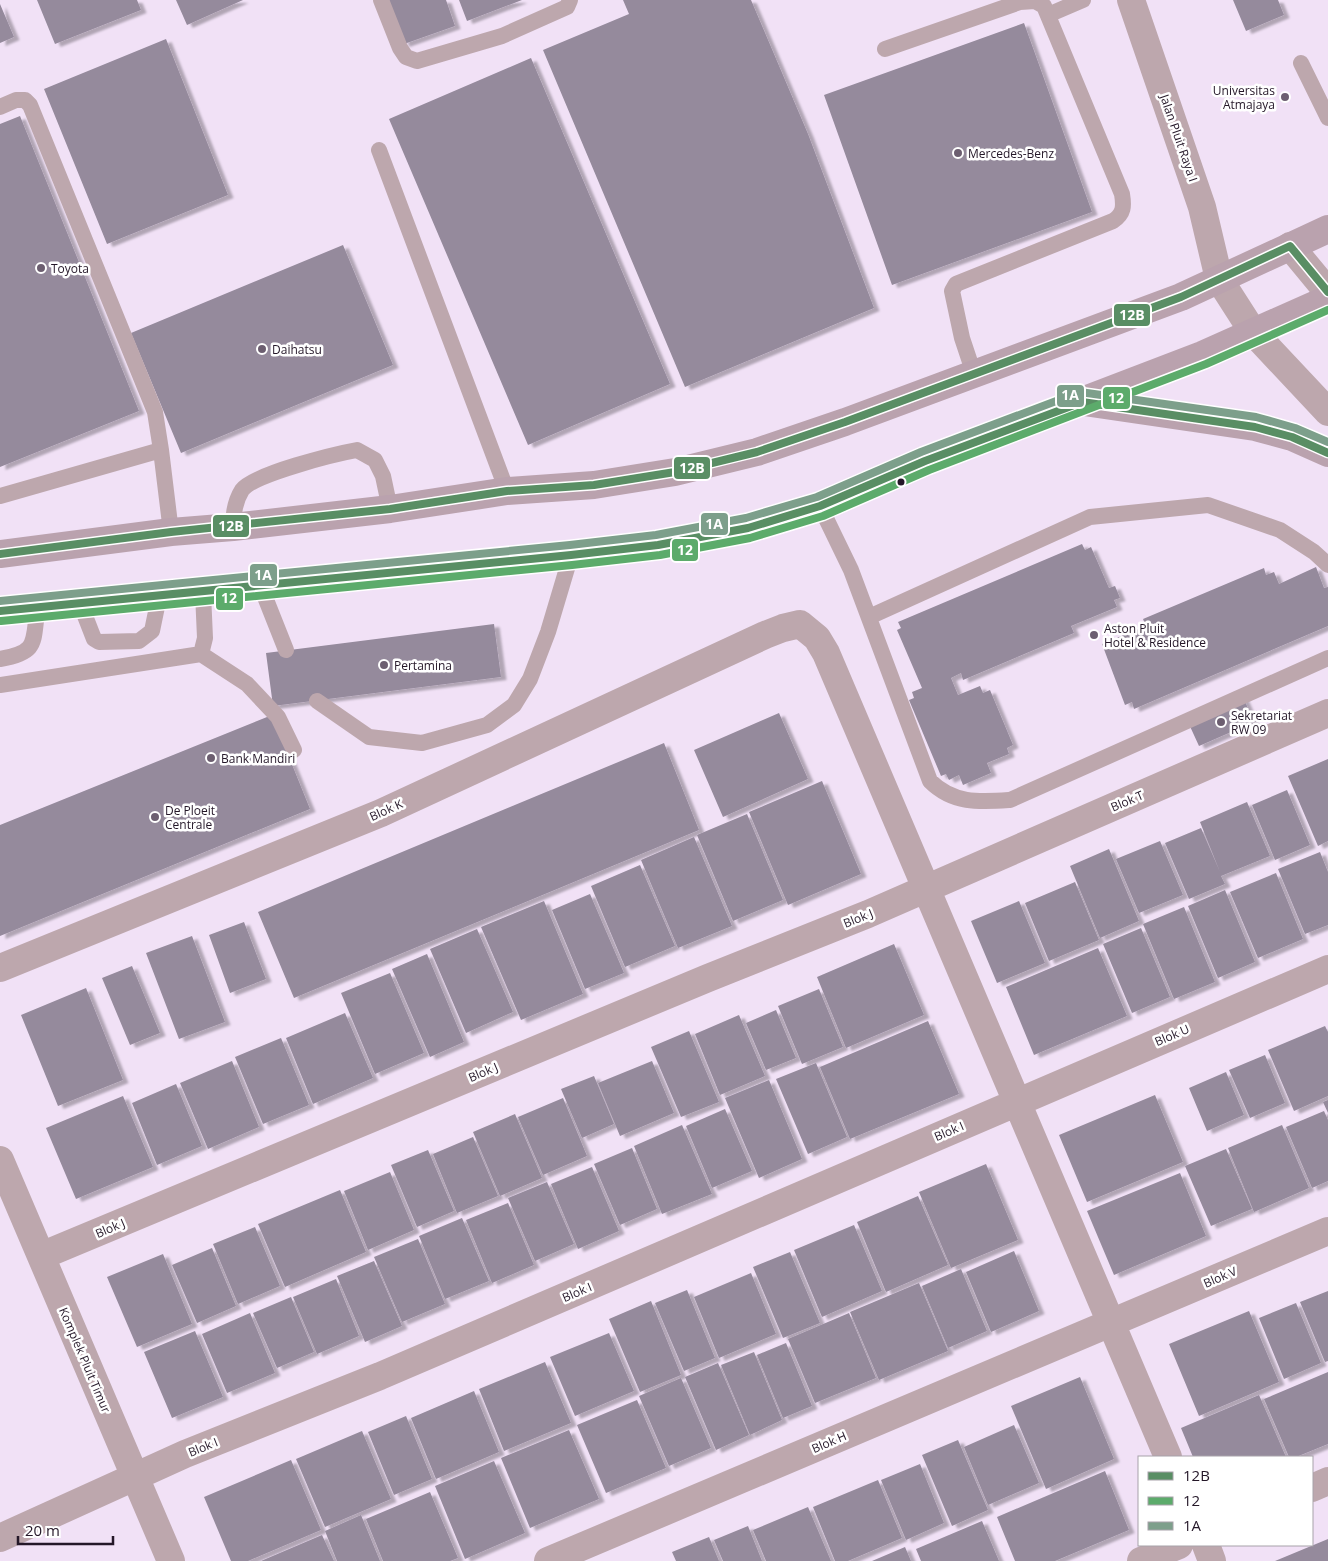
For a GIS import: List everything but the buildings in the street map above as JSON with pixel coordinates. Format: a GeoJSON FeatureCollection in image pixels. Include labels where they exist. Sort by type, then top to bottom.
{"type":"FeatureCollection","features":[{"type":"Feature","properties":{"kind":"highway"},"geometry":{"type":"LineString","coordinates":[[0,554],[171,532],[233,528],[390,509],[507,491],[603,483],[674,472],[757,452],[1181,297],[1328,229]]}},
{"type":"Feature","properties":{"kind":"highway"},"geometry":{"type":"LineString","coordinates":[[0,611],[38,606],[203,593],[571,556],[658,545],[748,528],[820,506],[925,461],[1202,355],[1328,299]]}},
{"type":"Feature","properties":{"kind":"highway"},"geometry":{"type":"LineString","coordinates":[[1082,402],[1255,427],[1292,437],[1328,453]]}},
{"type":"Feature","properties":{"kind":"street","name":"Jalan Pluit Raya I"},"geometry":{"type":"LineString","coordinates":[[1132,0],[1202,207],[1219,279],[1253,332],[1328,412]]}},
{"type":"Feature","properties":{"kind":"street"},"geometry":{"type":"LineString","coordinates":[[1290,246],[1328,292]]}},
{"type":"Feature","properties":{"kind":"street","name":"Blok K"},"geometry":{"type":"LineString","coordinates":[[0,968],[381,813],[765,635],[800,624],[810,630],[821,644],[926,888]]}},
{"type":"Feature","properties":{"kind":"street","name":"Blok T"},"geometry":{"type":"LineString","coordinates":[[926,888],[1328,713]]}},
{"type":"Feature","properties":{"kind":"street"},"geometry":{"type":"LineString","coordinates":[[926,888],[1168,1456]]}},
{"type":"Feature","properties":{"kind":"street","name":"Blok J"},"geometry":{"type":"LineString","coordinates":[[41,1256],[699,982],[868,914],[926,888]]}},
{"type":"Feature","properties":{"kind":"street","name":"Blok U"},"geometry":{"type":"LineString","coordinates":[[1017,1102],[1328,969]]}},
{"type":"Feature","properties":{"kind":"street","name":"Blok I"},"geometry":{"type":"LineString","coordinates":[[0,1538],[134,1476],[380,1376],[1017,1102]]}},
{"type":"Feature","properties":{"kind":"street","name":"Komplek Pluit Timur"},"geometry":{"type":"LineString","coordinates":[[0,1160],[171,1561]]}},
{"type":"Feature","properties":{"kind":"street","name":"Blok V"},"geometry":{"type":"LineString","coordinates":[[1111,1323],[1328,1231]]}},
{"type":"Feature","properties":{"kind":"street","name":"Blok H"},"geometry":{"type":"LineString","coordinates":[[548,1561],[1111,1323]]}},
{"type":"Feature","properties":{"kind":"street"},"geometry":{"type":"LineString","coordinates":[[1313,1488],[1328,1481]]}},
{"type":"Feature","properties":{"kind":"street"},"geometry":{"type":"LineString","coordinates":[[1141,1561],[1177,1546]]}},
{"type":"Feature","properties":{"kind":"street"},"geometry":{"type":"LineString","coordinates":[[1206,1546],[1212,1561]]}},
{"type":"Feature","properties":{"kind":"lane"},"geometry":{"type":"LineString","coordinates":[[381,0],[400,48],[406,57],[417,61],[502,36],[567,6],[570,0]]}},
{"type":"Feature","properties":{"kind":"lane"},"geometry":{"type":"LineString","coordinates":[[1048,15],[1083,0]]}},
{"type":"Feature","properties":{"kind":"lane"},"geometry":{"type":"LineString","coordinates":[[885,49],[1020,2],[1035,1],[1044,6],[1122,194],[1124,206],[1120,216],[1113,221],[956,284],[952,290],[960,328],[974,374]]}},
{"type":"Feature","properties":{"kind":"lane"},"geometry":{"type":"LineString","coordinates":[[1300,63],[1328,118]]}},
{"type":"Feature","properties":{"kind":"lane"},"geometry":{"type":"LineString","coordinates":[[0,106],[16,100],[25,100],[30,105],[155,412],[171,532]]}},
{"type":"Feature","properties":{"kind":"lane"},"geometry":{"type":"LineString","coordinates":[[379,150],[507,491]]}},
{"type":"Feature","properties":{"kind":"lane"},"geometry":{"type":"LineString","coordinates":[[0,496],[161,450]]}},
{"type":"Feature","properties":{"kind":"lane"},"geometry":{"type":"LineString","coordinates":[[233,528],[235,506],[243,489],[265,477],[330,455],[357,450],[375,460],[383,476],[390,509]]}},
{"type":"Feature","properties":{"kind":"lane"},"geometry":{"type":"LineString","coordinates":[[869,617],[1090,516],[1208,505],[1280,530],[1314,552],[1328,565]]}},
{"type":"Feature","properties":{"kind":"lane"},"geometry":{"type":"LineString","coordinates":[[820,506],[851,570],[930,780],[940,791],[972,802],[1010,800],[1328,658]]}},
{"type":"Feature","properties":{"kind":"lane"},"geometry":{"type":"LineString","coordinates":[[317,701],[369,737],[422,743],[487,725],[514,705],[530,679],[548,632],[571,556]]}},
{"type":"Feature","properties":{"kind":"lane"},"geometry":{"type":"LineString","coordinates":[[261,587],[286,650]]}},
{"type":"Feature","properties":{"kind":"lane"},"geometry":{"type":"LineString","coordinates":[[201,654],[205,638],[203,593]]}},
{"type":"Feature","properties":{"kind":"lane"},"geometry":{"type":"LineString","coordinates":[[80,603],[94,639],[99,642],[140,641],[152,631],[159,596]]}},
{"type":"Feature","properties":{"kind":"lane"},"geometry":{"type":"LineString","coordinates":[[0,659],[22,655],[32,646],[38,606]]}},
{"type":"Feature","properties":{"kind":"lane"},"geometry":{"type":"LineString","coordinates":[[0,685],[201,654],[247,684],[278,717],[294,750]]}},
{"type":"Feature","properties":{"kind":"transit line","name":"12B"},"geometry":{"type":"LineString","coordinates":[[0,554],[171,532],[390,509],[507,491],[594,485],[675,472],[757,452],[845,422],[1181,297],[1290,246],[1328,292]]}},
{"type":"Feature","properties":{"kind":"transit line","name":"12"},"geometry":{"type":"LineString","coordinates":[[1,621],[572,565],[660,555],[750,538],[823,516],[929,470],[1206,364],[1328,310]]}},
{"type":"Feature","properties":{"kind":"transit line","name":"1A"},"geometry":{"type":"LineString","coordinates":[[0,601],[570,545],[656,535],[746,518],[817,497],[921,452],[1080,392],[1256,417],[1295,428],[1328,442]]}},
{"type":"Feature","properties":{"kind":"transit line","name":"12B"},"geometry":{"type":"LineString","coordinates":[[0,611],[571,555],[658,545],[748,528],[820,506],[925,461],[1082,402],[1255,427],[1292,437],[1328,453]]}},
{"type":"Feature","properties":{"kind":"place","name":"Universitas Atmajaya"},"geometry":{"type":"Point","coordinates":[1285,97]}},
{"type":"Feature","properties":{"kind":"place","name":"Mercedes-Benz"},"geometry":{"type":"Point","coordinates":[958,153]}},
{"type":"Feature","properties":{"kind":"place","name":"Toyota"},"geometry":{"type":"Point","coordinates":[41,268]}},
{"type":"Feature","properties":{"kind":"place","name":"Daihatsu"},"geometry":{"type":"Point","coordinates":[262,349]}},
{"type":"Feature","properties":{"kind":"place","name":"Aston Pluit Hotel & Residence"},"geometry":{"type":"Point","coordinates":[1094,635]}},
{"type":"Feature","properties":{"kind":"place","name":"Pertamina"},"geometry":{"type":"Point","coordinates":[384,665]}},
{"type":"Feature","properties":{"kind":"place","name":"Sekretariat RW 09"},"geometry":{"type":"Point","coordinates":[1221,722]}},
{"type":"Feature","properties":{"kind":"place","name":"Bank Mandiri"},"geometry":{"type":"Point","coordinates":[211,758]}},
{"type":"Feature","properties":{"kind":"place","name":"De Ploeit Centrale"},"geometry":{"type":"Point","coordinates":[155,817]}}]}
